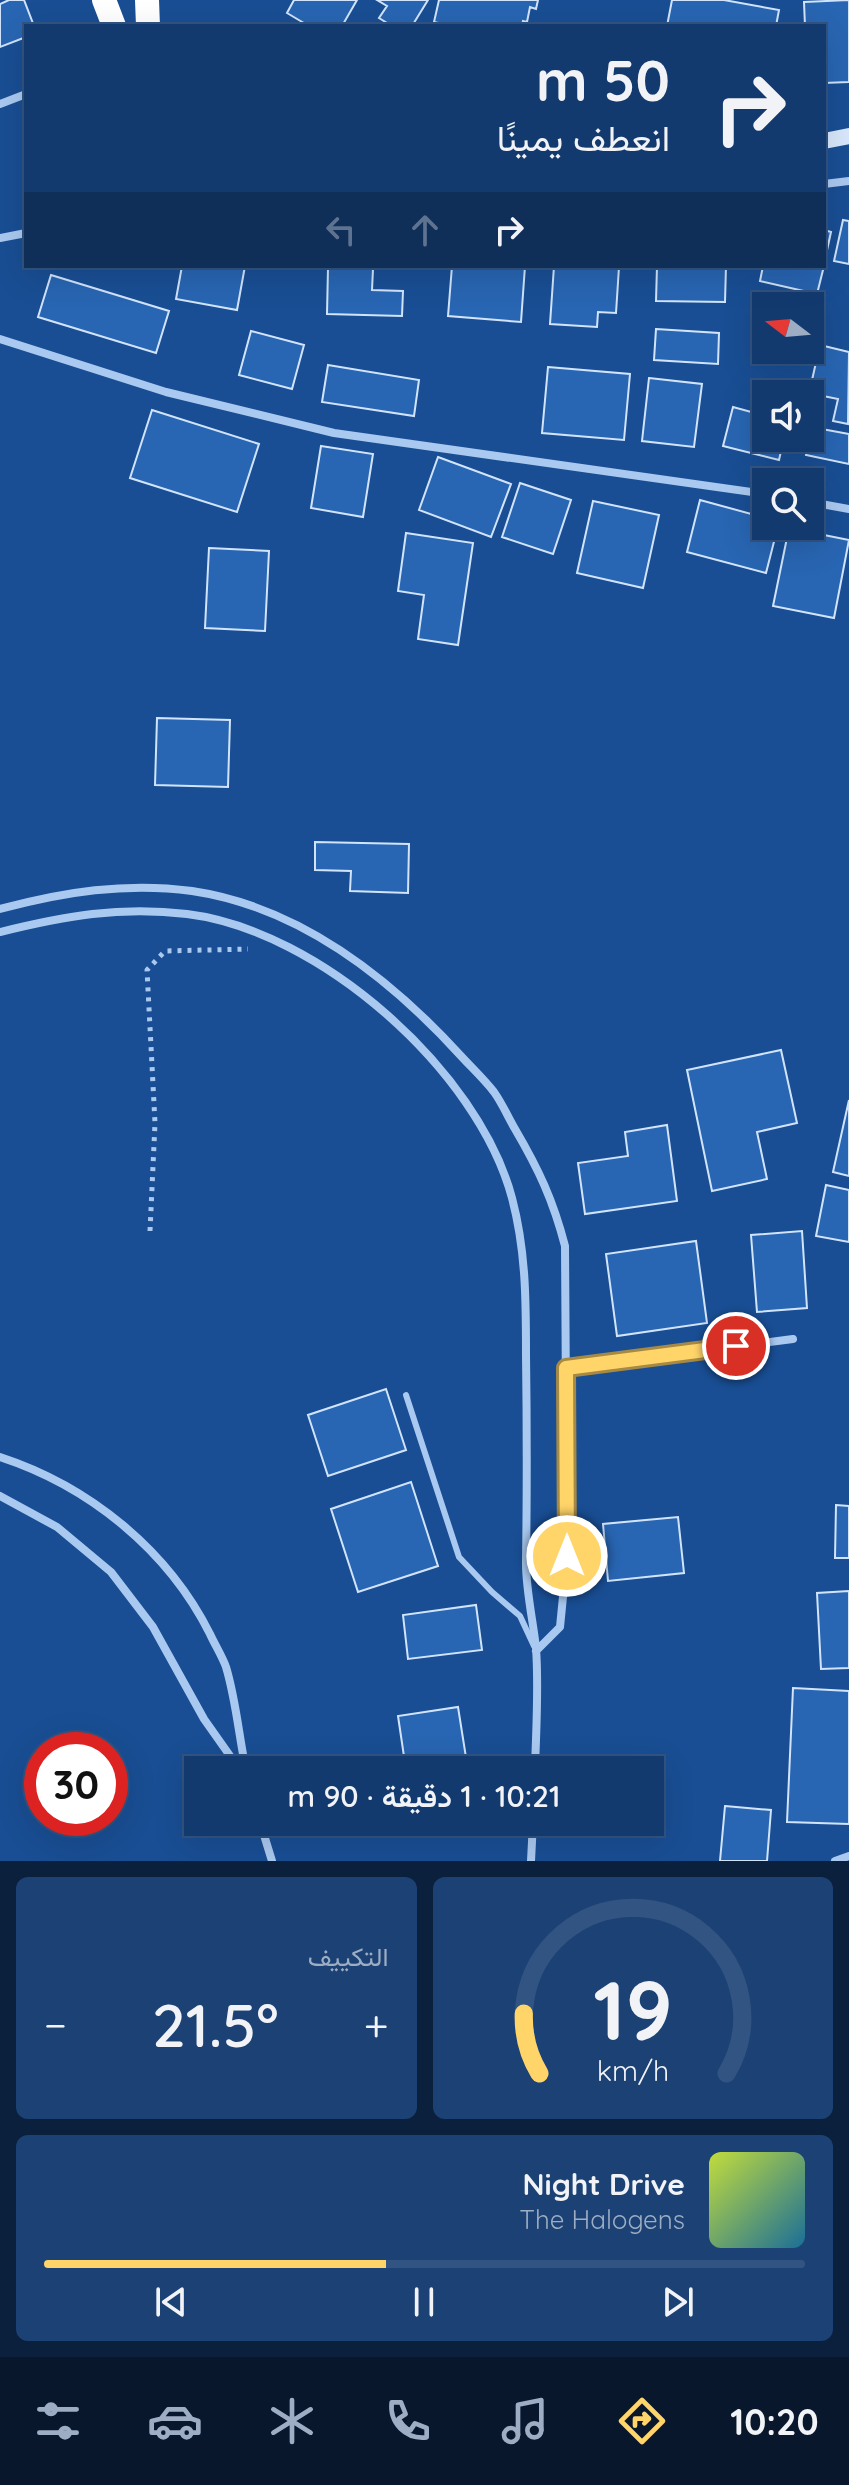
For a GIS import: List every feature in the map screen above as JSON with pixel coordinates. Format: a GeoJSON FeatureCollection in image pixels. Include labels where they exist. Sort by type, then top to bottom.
{"type":"FeatureCollection","features":[{"type":"Feature","properties":{"kind":"highway"},"geometry":{"type":"LineString","coordinates":[[104,0],[113,24]]}},
{"type":"Feature","properties":{"kind":"highway"},"geometry":{"type":"LineString","coordinates":[[147,0],[148,24]]}},
{"type":"Feature","properties":{"kind":"street"},"geometry":{"type":"LineString","coordinates":[[0,104],[24,95]]}},
{"type":"Feature","properties":{"kind":"street"},"geometry":{"type":"LineString","coordinates":[[826,141],[849,136]]}},
{"type":"Feature","properties":{"kind":"street"},"geometry":{"type":"LineString","coordinates":[[826,184],[849,181]]}},
{"type":"Feature","properties":{"kind":"street"},"geometry":{"type":"LineString","coordinates":[[0,238],[24,233]]}},
{"type":"Feature","properties":{"kind":"street"},"geometry":{"type":"LineString","coordinates":[[0,339],[166,392],[334,433],[752,492]]}},
{"type":"Feature","properties":{"kind":"street"},"geometry":{"type":"LineString","coordinates":[[824,505],[849,509]]}},
{"type":"Feature","properties":{"kind":"street"},"geometry":{"type":"LineString","coordinates":[[0,909],[85,889],[191,891],[232,900],[305,929],[351,957],[442,1035],[494,1092],[542,1175],[565,1246],[566,1571],[560,1627],[536,1651]]}},
{"type":"Feature","properties":{"kind":"street"},"geometry":{"type":"LineString","coordinates":[[0,932],[62,917],[112,911],[188,914],[226,922],[280,943],[338,976],[385,1014],[425,1051],[478,1120],[511,1194],[520,1231],[527,1285],[529,1430],[526,1568],[536,1651],[535,1756]]}},
{"type":"Feature","properties":{"kind":"street"},"geometry":{"type":"LineString","coordinates":[[566,1368],[793,1339]]}},
{"type":"Feature","properties":{"kind":"street"},"geometry":{"type":"LineString","coordinates":[[0,1457],[31,1467],[95,1503],[152,1550],[195,1604],[226,1667],[241,1756]]}},
{"type":"Feature","properties":{"kind":"street"},"geometry":{"type":"LineString","coordinates":[[0,1496],[57,1527],[111,1572],[153,1627],[204,1719],[232,1756]]}},
{"type":"Feature","properties":{"kind":"street"},"geometry":{"type":"LineString","coordinates":[[264,1836],[272,1861]]}},
{"type":"Feature","properties":{"kind":"street"},"geometry":{"type":"LineString","coordinates":[[531,1861],[532,1836]]}},
{"type":"Feature","properties":{"kind":"street"},"geometry":{"type":"LineString","coordinates":[[835,1861],[849,1856]]}},
{"type":"Feature","properties":{"kind":"lane"},"geometry":{"type":"LineString","coordinates":[[406,1395],[459,1557],[520,1616],[536,1651]]}},
{"type":"Feature","properties":{"kind":"path"},"geometry":{"type":"LineString","coordinates":[[150,1231],[155,1123],[147,970],[165,951],[204,948],[240,950],[280,943]]}},
{"type":"Feature","properties":{"kind":"building"},"geometry":{"type":"Polygon","coordinates":[[[9,0],[24,0],[33,24],[24,24],[24,38],[0,47],[0,4],[9,0]]]}},
{"type":"Feature","properties":{"kind":"building"},"geometry":{"type":"Polygon","coordinates":[[[294,0],[357,0],[343,24],[306,24],[287,13],[294,0]]]}},
{"type":"Feature","properties":{"kind":"building"},"geometry":{"type":"Polygon","coordinates":[[[377,0],[428,0],[413,24],[389,24],[379,18],[387,6],[377,0]]]}},
{"type":"Feature","properties":{"kind":"building"},"geometry":{"type":"Polygon","coordinates":[[[439,0],[538,0],[536,9],[530,7],[527,22],[523,21],[522,24],[434,22],[439,0]]]}},
{"type":"Feature","properties":{"kind":"building"},"geometry":{"type":"Polygon","coordinates":[[[672,0],[724,0],[779,10],[776,24],[667,24],[672,0]]]}},
{"type":"Feature","properties":{"kind":"building"},"geometry":{"type":"Polygon","coordinates":[[[849,0],[849,82],[826,83],[826,24],[805,24],[804,2],[849,0]]]}},
{"type":"Feature","properties":{"kind":"building"},"geometry":{"type":"Polygon","coordinates":[[[843,220],[849,221],[849,264],[834,261],[843,220]]]}},
{"type":"Feature","properties":{"kind":"building"},"geometry":{"type":"Polygon","coordinates":[[[826,231],[831,232],[826,255],[826,231]]]}},
{"type":"Feature","properties":{"kind":"building"},"geometry":{"type":"Polygon","coordinates":[[[182,268],[245,268],[237,310],[176,299],[182,268]]]}},
{"type":"Feature","properties":{"kind":"building"},"geometry":{"type":"Polygon","coordinates":[[[328,268],[373,269],[372,290],[403,291],[402,316],[327,314],[328,268]]]}},
{"type":"Feature","properties":{"kind":"building"},"geometry":{"type":"Polygon","coordinates":[[[452,268],[525,268],[521,322],[448,316],[452,268]]]}},
{"type":"Feature","properties":{"kind":"building"},"geometry":{"type":"Polygon","coordinates":[[[554,268],[619,268],[616,313],[598,312],[597,327],[550,324],[554,268]]]}},
{"type":"Feature","properties":{"kind":"building"},"geometry":{"type":"Polygon","coordinates":[[[657,268],[726,268],[725,302],[656,301],[657,268]]]}},
{"type":"Feature","properties":{"kind":"building"},"geometry":{"type":"Polygon","coordinates":[[[763,268],[824,268],[818,292],[760,281],[763,268]]]}},
{"type":"Feature","properties":{"kind":"building"},"geometry":{"type":"Polygon","coordinates":[[[51,275],[169,311],[156,353],[38,317],[51,275]]]}},
{"type":"Feature","properties":{"kind":"building"},"geometry":{"type":"Polygon","coordinates":[[[656,329],[719,333],[718,364],[654,360],[656,329]]]}},
{"type":"Feature","properties":{"kind":"building"},"geometry":{"type":"Polygon","coordinates":[[[251,331],[304,345],[292,389],[239,375],[251,331]]]}},
{"type":"Feature","properties":{"kind":"building"},"geometry":{"type":"Polygon","coordinates":[[[824,346],[849,352],[848,424],[833,421],[838,399],[824,396],[824,380],[812,380],[816,364],[824,364],[824,346]]]}},
{"type":"Feature","properties":{"kind":"building"},"geometry":{"type":"Polygon","coordinates":[[[328,365],[419,380],[414,416],[322,402],[328,365]]]}},
{"type":"Feature","properties":{"kind":"building"},"geometry":{"type":"Polygon","coordinates":[[[548,367],[630,374],[624,440],[542,433],[548,367]]]}},
{"type":"Feature","properties":{"kind":"building"},"geometry":{"type":"Polygon","coordinates":[[[649,378],[702,384],[694,447],[642,441],[649,378]]]}},
{"type":"Feature","properties":{"kind":"building"},"geometry":{"type":"Polygon","coordinates":[[[733,407],[752,412],[752,452],[781,452],[779,460],[723,446],[733,407]]]}},
{"type":"Feature","properties":{"kind":"building"},"geometry":{"type":"Polygon","coordinates":[[[152,410],[259,444],[237,512],[130,478],[152,410]]]}},
{"type":"Feature","properties":{"kind":"building"},"geometry":{"type":"Polygon","coordinates":[[[824,429],[849,434],[849,464],[806,455],[807,452],[824,452],[824,429]]]}},
{"type":"Feature","properties":{"kind":"building"},"geometry":{"type":"Polygon","coordinates":[[[321,446],[373,454],[363,517],[311,508],[321,446]]]}},
{"type":"Feature","properties":{"kind":"building"},"geometry":{"type":"Polygon","coordinates":[[[438,457],[511,484],[491,537],[419,510],[438,457]]]}},
{"type":"Feature","properties":{"kind":"building"},"geometry":{"type":"Polygon","coordinates":[[[520,483],[571,500],[553,554],[502,537],[520,483]]]}},
{"type":"Feature","properties":{"kind":"building"},"geometry":{"type":"Polygon","coordinates":[[[700,500],[752,514],[752,540],[774,540],[766,573],[687,552],[700,500]]]}},
{"type":"Feature","properties":{"kind":"building"},"geometry":{"type":"Polygon","coordinates":[[[593,501],[659,515],[643,588],[577,573],[593,501]]]}},
{"type":"Feature","properties":{"kind":"building"},"geometry":{"type":"Polygon","coordinates":[[[406,533],[473,543],[458,645],[418,639],[424,595],[398,591],[406,533]]]}},
{"type":"Feature","properties":{"kind":"building"},"geometry":{"type":"Polygon","coordinates":[[[824,535],[849,540],[834,618],[773,606],[787,540],[824,540],[824,535]]]}},
{"type":"Feature","properties":{"kind":"building"},"geometry":{"type":"Polygon","coordinates":[[[209,548],[269,551],[265,631],[205,628],[209,548]]]}},
{"type":"Feature","properties":{"kind":"building"},"geometry":{"type":"Polygon","coordinates":[[[157,718],[230,720],[228,787],[155,785],[157,718]]]}},
{"type":"Feature","properties":{"kind":"building"},"geometry":{"type":"Polygon","coordinates":[[[315,842],[409,844],[408,893],[350,891],[351,871],[315,870],[315,842]]]}},
{"type":"Feature","properties":{"kind":"building"},"geometry":{"type":"Polygon","coordinates":[[[781,1050],[797,1123],[757,1132],[767,1179],[712,1191],[687,1070],[781,1050]]]}},
{"type":"Feature","properties":{"kind":"building"},"geometry":{"type":"Polygon","coordinates":[[[849,1100],[849,1176],[833,1172],[849,1100]]]}},
{"type":"Feature","properties":{"kind":"building"},"geometry":{"type":"Polygon","coordinates":[[[667,1125],[677,1201],[585,1214],[578,1163],[628,1156],[625,1132],[667,1125]]]}},
{"type":"Feature","properties":{"kind":"building"},"geometry":{"type":"Polygon","coordinates":[[[826,1185],[849,1190],[849,1242],[816,1236],[826,1185]]]}},
{"type":"Feature","properties":{"kind":"building"},"geometry":{"type":"Polygon","coordinates":[[[802,1231],[807,1308],[757,1312],[751,1235],[802,1231]]]}},
{"type":"Feature","properties":{"kind":"building"},"geometry":{"type":"Polygon","coordinates":[[[696,1241],[707,1323],[617,1336],[606,1254],[696,1241]]]}},
{"type":"Feature","properties":{"kind":"building"},"geometry":{"type":"Polygon","coordinates":[[[386,1389],[406,1450],[328,1476],[308,1415],[386,1389]]]}},
{"type":"Feature","properties":{"kind":"building"},"geometry":{"type":"Polygon","coordinates":[[[411,1482],[438,1566],[358,1592],[331,1509],[411,1482]]]}},
{"type":"Feature","properties":{"kind":"building"},"geometry":{"type":"Polygon","coordinates":[[[836,1505],[849,1506],[849,1558],[835,1558],[836,1505]]]}},
{"type":"Feature","properties":{"kind":"building"},"geometry":{"type":"Polygon","coordinates":[[[678,1517],[684,1573],[608,1581],[603,1524],[678,1517]]]}},
{"type":"Feature","properties":{"kind":"building"},"geometry":{"type":"Polygon","coordinates":[[[849,1591],[849,1668],[821,1669],[817,1593],[849,1591]]]}},
{"type":"Feature","properties":{"kind":"building"},"geometry":{"type":"Polygon","coordinates":[[[476,1605],[482,1650],[408,1659],[403,1615],[476,1605]]]}},
{"type":"Feature","properties":{"kind":"building"},"geometry":{"type":"Polygon","coordinates":[[[793,1688],[849,1691],[849,1824],[787,1822],[793,1688]]]}},
{"type":"Feature","properties":{"kind":"building"},"geometry":{"type":"Polygon","coordinates":[[[458,1707],[466,1756],[404,1756],[398,1716],[458,1707]]]}},
{"type":"Feature","properties":{"kind":"building"},"geometry":{"type":"Polygon","coordinates":[[[725,1806],[771,1810],[767,1861],[720,1861],[725,1806]]]}},
{"type":"Feature","properties":{"kind":"route"},"geometry":{"type":"LineString","coordinates":[[567,1556],[566,1368],[736,1346]]}}]}
